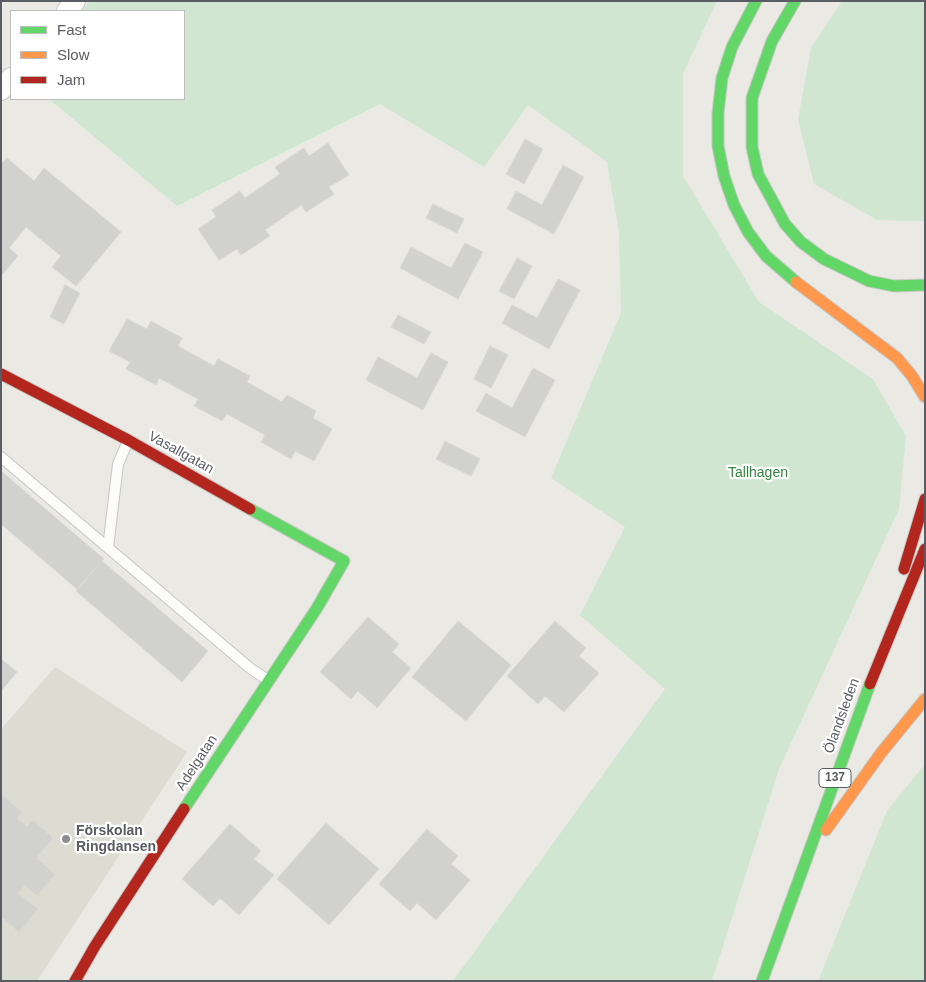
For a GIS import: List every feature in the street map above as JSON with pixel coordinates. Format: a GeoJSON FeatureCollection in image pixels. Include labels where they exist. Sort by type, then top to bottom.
{"type":"FeatureCollection","features":[{"type":"Feature","properties":{"kind":"main road"},"geometry":{"type":"LineString","coordinates":[[756,1],[732,47],[722,78],[718,113],[718,146],[724,176],[734,205],[748,232],[766,256],[786,274],[897,358],[912,376],[925,397]]}},
{"type":"Feature","properties":{"kind":"main road"},"geometry":{"type":"LineString","coordinates":[[795,1],[772,41],[752,98],[750,120],[752,147],[758,174],[785,224],[801,242],[824,259],[868,281],[894,286],[925,285]]}},
{"type":"Feature","properties":{"kind":"main road","name":"Vasallgatan"},"geometry":{"type":"LineString","coordinates":[[1,374],[128,440],[344,562]]}},
{"type":"Feature","properties":{"kind":"main road"},"geometry":{"type":"LineString","coordinates":[[864,698],[925,499]]}},
{"type":"Feature","properties":{"kind":"main road","name":"Ölandsleden"},"geometry":{"type":"LineString","coordinates":[[762,981],[864,698],[925,549]]}},
{"type":"Feature","properties":{"kind":"main road","name":"Adelgatan"},"geometry":{"type":"LineString","coordinates":[[75,981],[101,938],[317,608],[344,562]]}},
{"type":"Feature","properties":{"kind":"main road"},"geometry":{"type":"LineString","coordinates":[[806,858],[881,753],[925,699]]}},
{"type":"Feature","properties":{"kind":"street"},"geometry":{"type":"LineString","coordinates":[[1,90],[10,79]]}},
{"type":"Feature","properties":{"kind":"lane"},"geometry":{"type":"LineString","coordinates":[[108,548],[118,464],[128,440]]}},
{"type":"Feature","properties":{"kind":"lane"},"geometry":{"type":"LineString","coordinates":[[1,457],[250,669],[268,681]]}},
{"type":"Feature","properties":{"kind":"shaded area","name":"Förskolan Ringdansen"},"geometry":{"type":"Polygon","coordinates":[[[55,667],[187,752],[37,981],[1,981],[1,729],[55,667]]]}},
{"type":"Feature","properties":{"kind":"green space","name":"Tallhagen"},"geometry":{"type":"Polygon","coordinates":[[[90,1],[717,1],[683,74],[683,176],[759,302],[873,379],[906,436],[899,509],[779,769],[712,981],[453,981],[665,689],[580,615],[625,527],[551,478],[621,313],[619,232],[607,162],[528,105],[484,167],[380,104],[177,206],[50,100],[185,100],[185,10],[82,10],[90,1]]]}},
{"type":"Feature","properties":{"kind":"green space"},"geometry":{"type":"Polygon","coordinates":[[[842,1],[925,1],[925,221],[877,220],[814,184],[798,119],[811,48],[842,1]]]}},
{"type":"Feature","properties":{"kind":"green space"},"geometry":{"type":"Polygon","coordinates":[[[925,764],[925,981],[818,981],[887,811],[925,764]]]}},
{"type":"Feature","properties":{"kind":"building"},"geometry":{"type":"Polygon","coordinates":[[[525,139],[543,149],[524,184],[506,174],[525,139]]]}},
{"type":"Feature","properties":{"kind":"building"},"geometry":{"type":"Polygon","coordinates":[[[328,143],[349,175],[329,187],[334,194],[306,212],[301,205],[265,230],[270,236],[241,255],[237,249],[219,260],[198,229],[216,217],[212,210],[240,191],[245,198],[280,174],[275,167],[304,148],[309,156],[328,143]]]}},
{"type":"Feature","properties":{"kind":"building"},"geometry":{"type":"Polygon","coordinates":[[[7,158],[34,181],[44,168],[121,232],[76,286],[52,267],[61,256],[26,227],[9,248],[18,256],[1,276],[1,164],[7,158]]]}},
{"type":"Feature","properties":{"kind":"building"},"geometry":{"type":"Polygon","coordinates":[[[563,165],[584,177],[554,234],[507,209],[516,191],[542,205],[563,165]]]}},
{"type":"Feature","properties":{"kind":"building"},"geometry":{"type":"Polygon","coordinates":[[[433,204],[464,219],[457,233],[426,218],[433,204]]]}},
{"type":"Feature","properties":{"kind":"building"},"geometry":{"type":"Polygon","coordinates":[[[465,243],[483,252],[458,299],[400,268],[411,247],[451,268],[465,243]]]}},
{"type":"Feature","properties":{"kind":"building"},"geometry":{"type":"Polygon","coordinates":[[[517,258],[532,266],[514,299],[499,291],[517,258]]]}},
{"type":"Feature","properties":{"kind":"building"},"geometry":{"type":"Polygon","coordinates":[[[558,279],[580,290],[549,349],[502,323],[512,305],[537,318],[558,279]]]}},
{"type":"Feature","properties":{"kind":"building"},"geometry":{"type":"Polygon","coordinates":[[[65,285],[80,293],[64,324],[50,317],[65,285]]]}},
{"type":"Feature","properties":{"kind":"building"},"geometry":{"type":"Polygon","coordinates":[[[398,315],[431,332],[424,344],[391,327],[398,315]]]}},
{"type":"Feature","properties":{"kind":"building"},"geometry":{"type":"Polygon","coordinates":[[[127,319],[147,329],[151,321],[182,338],[178,346],[214,366],[218,359],[250,376],[247,382],[282,402],[287,395],[316,411],[313,418],[332,429],[314,461],[295,451],[291,459],[261,442],[265,435],[227,414],[222,421],[194,406],[198,399],[159,378],[156,385],[126,369],[130,362],[109,351],[127,319]]]}},
{"type":"Feature","properties":{"kind":"building"},"geometry":{"type":"Polygon","coordinates":[[[490,346],[508,355],[491,388],[474,379],[490,346]]]}},
{"type":"Feature","properties":{"kind":"building"},"geometry":{"type":"Polygon","coordinates":[[[431,353],[448,362],[423,410],[366,380],[378,357],[417,378],[431,353]]]}},
{"type":"Feature","properties":{"kind":"building"},"geometry":{"type":"Polygon","coordinates":[[[533,368],[555,380],[525,437],[476,411],[486,393],[512,408],[533,368]]]}},
{"type":"Feature","properties":{"kind":"building"},"geometry":{"type":"Polygon","coordinates":[[[445,441],[480,459],[471,476],[436,459],[445,441]]]}},
{"type":"Feature","properties":{"kind":"building"},"geometry":{"type":"Polygon","coordinates":[[[1,471],[104,559],[77,589],[1,524],[1,471]]]}},
{"type":"Feature","properties":{"kind":"building"},"geometry":{"type":"Polygon","coordinates":[[[102,561],[208,651],[182,682],[76,591],[102,561]]]}},
{"type":"Feature","properties":{"kind":"building"},"geometry":{"type":"Polygon","coordinates":[[[368,617],[399,644],[392,652],[411,668],[377,708],[358,691],[351,699],[320,672],[368,617]]]}},
{"type":"Feature","properties":{"kind":"building"},"geometry":{"type":"Polygon","coordinates":[[[458,621],[511,665],[466,721],[412,677],[458,621]]]}},
{"type":"Feature","properties":{"kind":"building"},"geometry":{"type":"Polygon","coordinates":[[[555,621],[586,648],[579,656],[599,673],[564,712],[545,696],[538,704],[507,676],[555,621]]]}},
{"type":"Feature","properties":{"kind":"building"},"geometry":{"type":"Polygon","coordinates":[[[1,659],[17,672],[1,691],[1,659]]]}},
{"type":"Feature","properties":{"kind":"building"},"geometry":{"type":"Polygon","coordinates":[[[1,794],[22,812],[17,818],[27,826],[33,820],[53,838],[36,858],[55,874],[37,896],[25,885],[18,893],[38,909],[19,932],[1,917],[1,794]]]}},
{"type":"Feature","properties":{"kind":"building"},"geometry":{"type":"Polygon","coordinates":[[[326,823],[379,869],[329,925],[277,879],[326,823]]]}},
{"type":"Feature","properties":{"kind":"building"},"geometry":{"type":"Polygon","coordinates":[[[230,824],[261,851],[254,859],[274,875],[239,915],[220,898],[213,906],[182,879],[230,824]]]}},
{"type":"Feature","properties":{"kind":"building"},"geometry":{"type":"Polygon","coordinates":[[[427,829],[458,856],[451,864],[470,880],[436,920],[417,903],[410,911],[379,884],[427,829]]]}},
{"type":"Feature","properties":{"kind":"traffic: fast"},"geometry":{"type":"LineString","coordinates":[[756,1],[732,47],[722,78],[718,113],[718,146],[724,176],[734,205],[748,232],[766,256],[796,282]]}},
{"type":"Feature","properties":{"kind":"traffic: fast"},"geometry":{"type":"LineString","coordinates":[[795,1],[772,41],[752,98],[752,147],[758,174],[785,224],[801,242],[824,259],[869,281],[894,286],[925,285]]}},
{"type":"Feature","properties":{"kind":"traffic: fast"},"geometry":{"type":"LineString","coordinates":[[184,809],[317,608],[344,561],[250,509]]}},
{"type":"Feature","properties":{"kind":"traffic: fast"},"geometry":{"type":"LineString","coordinates":[[762,981],[870,684]]}},
{"type":"Feature","properties":{"kind":"traffic: slow"},"geometry":{"type":"LineString","coordinates":[[796,282],[897,358],[912,376],[925,397]]}},
{"type":"Feature","properties":{"kind":"traffic: slow"},"geometry":{"type":"LineString","coordinates":[[826,830],[881,753],[925,699]]}},
{"type":"Feature","properties":{"kind":"traffic: jam"},"geometry":{"type":"LineString","coordinates":[[1,374],[128,440],[250,509]]}},
{"type":"Feature","properties":{"kind":"traffic: jam"},"geometry":{"type":"LineString","coordinates":[[904,569],[925,499]]}},
{"type":"Feature","properties":{"kind":"traffic: jam"},"geometry":{"type":"LineString","coordinates":[[870,684],[925,549]]}},
{"type":"Feature","properties":{"kind":"traffic: jam"},"geometry":{"type":"LineString","coordinates":[[75,981],[95,946],[184,809]]}},
{"type":"Feature","properties":{"kind":"place","name":"Förskolan Ringdansen"},"geometry":{"type":"Point","coordinates":[66,839]}}]}
